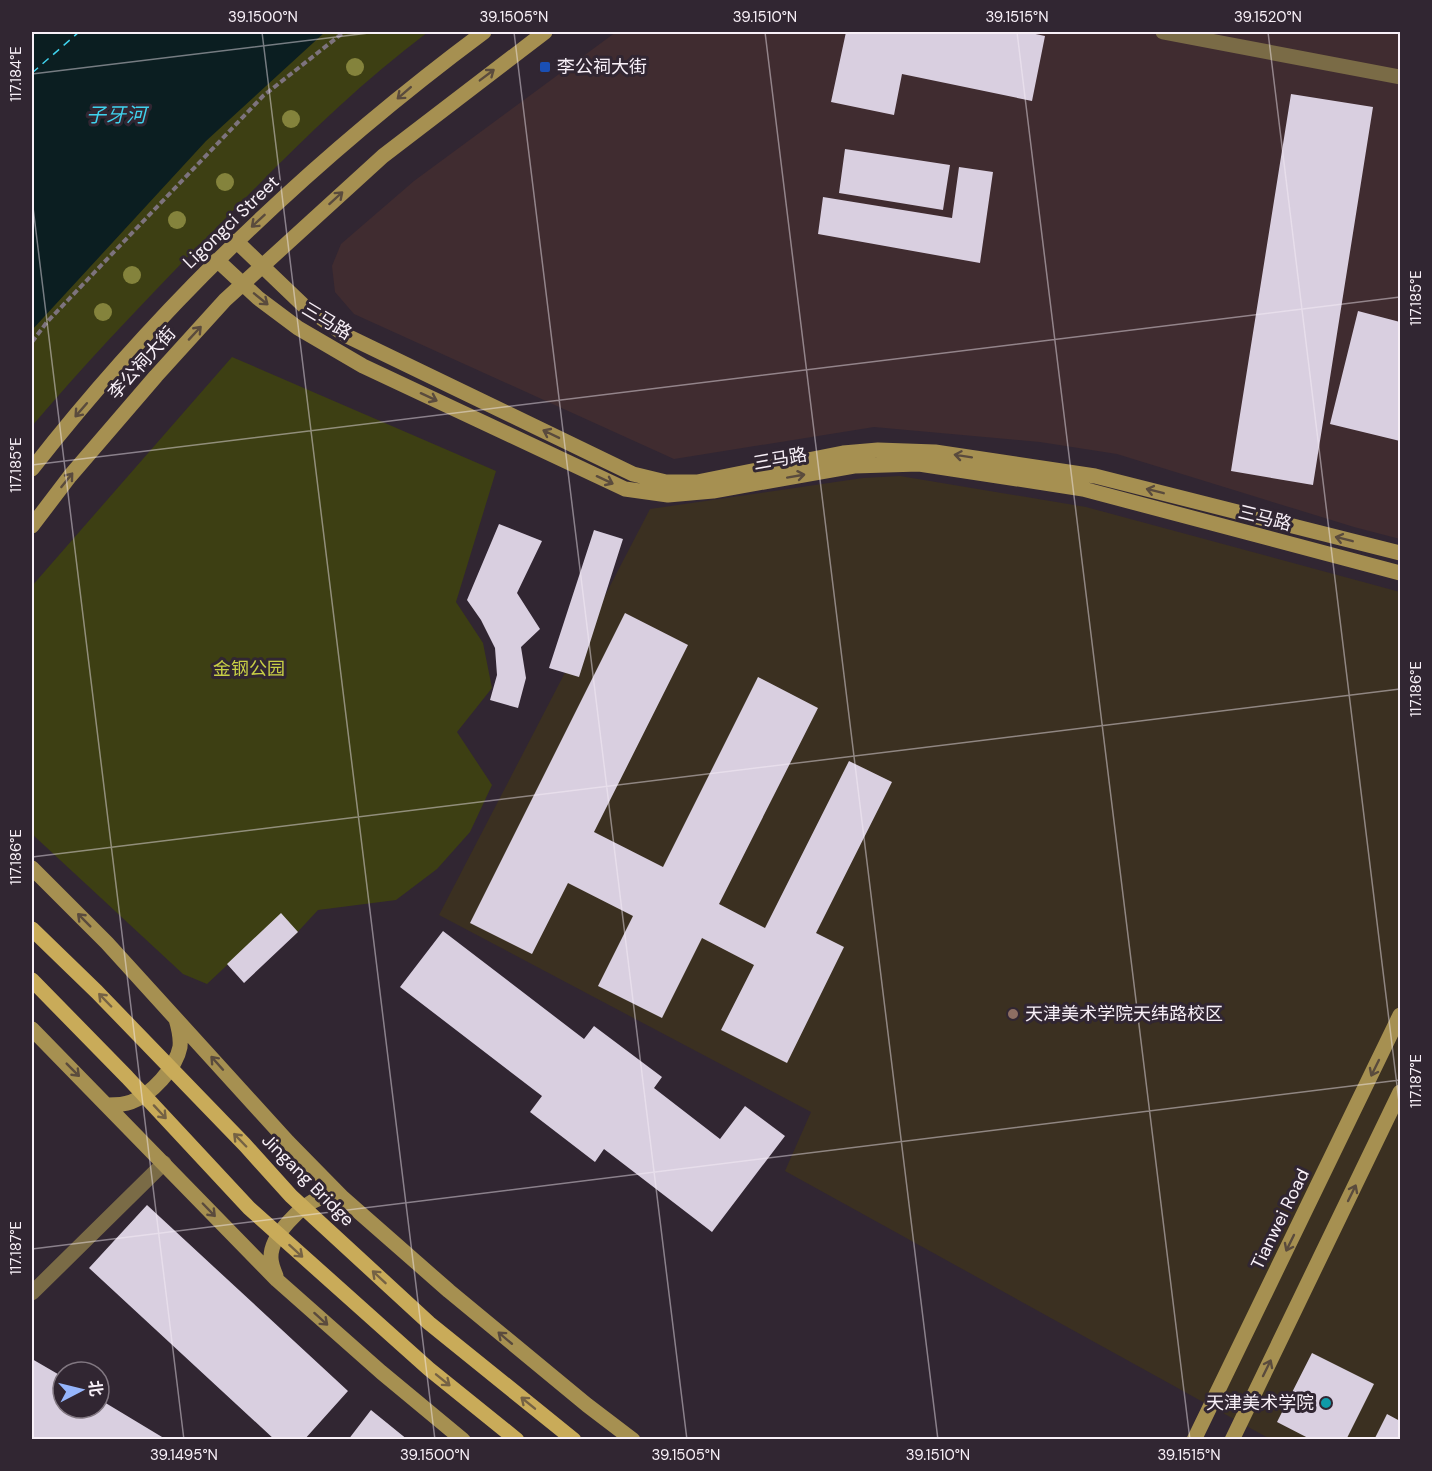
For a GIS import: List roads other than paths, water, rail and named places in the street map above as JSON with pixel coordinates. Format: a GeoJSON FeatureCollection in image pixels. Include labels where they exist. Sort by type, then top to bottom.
{"type":"FeatureCollection","features":[{"type":"Feature","properties":{"kind":"main road","name":"Jingang Bridge"},"geometry":{"type":"LineString","coordinates":[[32,929],[97,992],[245,1145],[291,1196],[429,1323],[574,1440]]}},
{"type":"Feature","properties":{"kind":"main road"},"geometry":{"type":"LineString","coordinates":[[32,980],[127,1077],[249,1208],[429,1368],[517,1440]]}},
{"type":"Feature","properties":{"kind":"street","name":"Ligongci Street"},"geometry":{"type":"LineString","coordinates":[[32,469],[134,350],[236,242],[418,81],[484,32]]}},
{"type":"Feature","properties":{"kind":"street","name":"李公祠大街"},"geometry":{"type":"LineString","coordinates":[[32,526],[70,476],[225,300],[383,156],[545,32]]}},
{"type":"Feature","properties":{"kind":"street"},"geometry":{"type":"LineString","coordinates":[[1162,32],[1401,77]]}},
{"type":"Feature","properties":{"kind":"street","name":"三马路"},"geometry":{"type":"LineString","coordinates":[[236,242],[304,306],[345,334],[633,474],[666,482],[697,482],[843,453],[878,450],[935,452],[1095,476],[1401,553]]}},
{"type":"Feature","properties":{"kind":"street","name":"三马路"},"geometry":{"type":"LineString","coordinates":[[218,260],[298,328],[363,366],[625,489],[668,495],[714,490],[854,466],[919,464],[1083,489],[1401,573]]}},
{"type":"Feature","properties":{"kind":"street"},"geometry":{"type":"LineString","coordinates":[[32,868],[107,943],[288,1142],[343,1198],[468,1306],[587,1405],[633,1440]]}},
{"type":"Feature","properties":{"kind":"street","name":"Tianwei Road"},"geometry":{"type":"LineString","coordinates":[[1194,1440],[1401,1015]]}},
{"type":"Feature","properties":{"kind":"street"},"geometry":{"type":"LineString","coordinates":[[108,1105],[133,1102],[146,1094],[170,1069],[180,1049],[181,1032],[176,1019]]}},
{"type":"Feature","properties":{"kind":"street"},"geometry":{"type":"LineString","coordinates":[[32,1029],[277,1280],[381,1372],[463,1440]]}},
{"type":"Feature","properties":{"kind":"street"},"geometry":{"type":"LineString","coordinates":[[1232,1440],[1401,1092]]}},
{"type":"Feature","properties":{"kind":"street"},"geometry":{"type":"LineString","coordinates":[[32,1293],[164,1163]]}},
{"type":"Feature","properties":{"kind":"street"},"geometry":{"type":"LineString","coordinates":[[277,1280],[271,1258],[273,1245],[285,1226],[297,1212],[321,1197],[343,1198]]}},
{"type":"Feature","properties":{"kind":"water","name":"子牙河"},"geometry":{"type":"Polygon","coordinates":[[[32,32],[325,32],[206,141],[32,330],[32,32]]]}},
{"type":"Feature","properties":{"kind":"place","name":"李公祠大街"},"geometry":{"type":"Point","coordinates":[545,67]}},
{"type":"Feature","properties":{"kind":"place","name":"天津美术学院天纬路校区"},"geometry":{"type":"Point","coordinates":[1013,1014]}},
{"type":"Feature","properties":{"kind":"place","name":"天津美术学院"},"geometry":{"type":"Point","coordinates":[1326,1403]}},
{"type":"Feature","properties":{"kind":"park label","name":"金钢公园"},"geometry":{"type":"Point","coordinates":[249,669]}}]}
